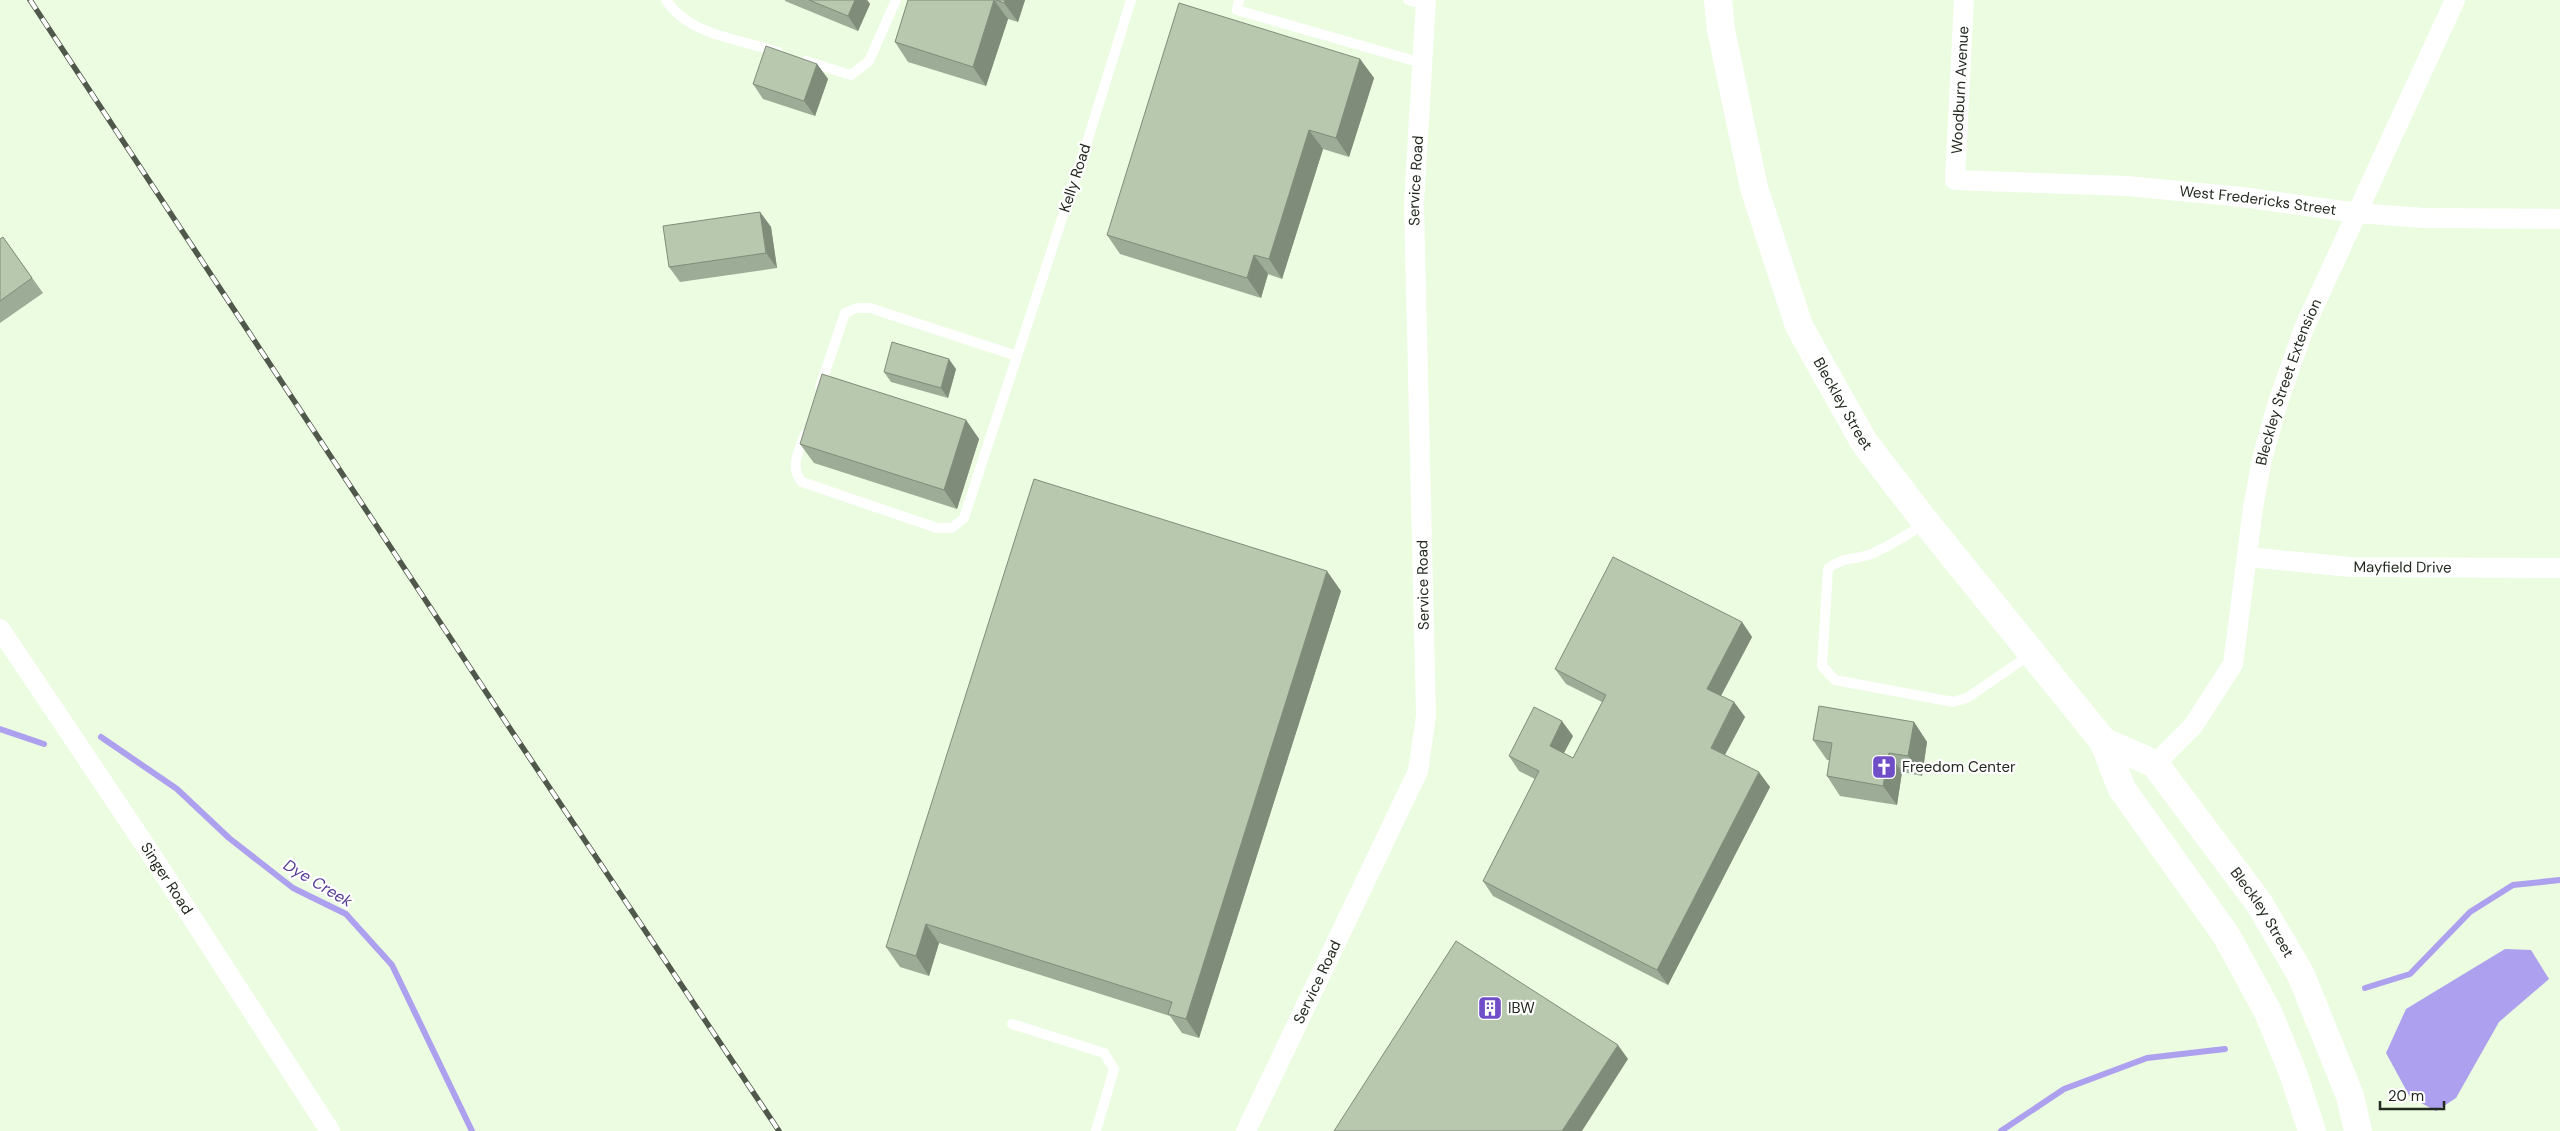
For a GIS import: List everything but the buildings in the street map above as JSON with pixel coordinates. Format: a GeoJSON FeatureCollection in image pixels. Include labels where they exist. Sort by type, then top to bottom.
{"type":"FeatureCollection","features":[{"type":"Feature","properties":{"kind":"street","name":"Bleckley Street"},"geometry":{"type":"LineString","coordinates":[[1718,0],[1721,30],[1754,188],[1799,326],[1864,442],[1926,523],[2102,742],[2122,789],[2226,935],[2268,1012],[2293,1073],[2312,1131]]}},
{"type":"Feature","properties":{"kind":"street","name":"Woodburn Avenue"},"geometry":{"type":"LineString","coordinates":[[1955,180],[1964,0]]}},
{"type":"Feature","properties":{"kind":"street","name":"Bleckley Street Extension"},"geometry":{"type":"LineString","coordinates":[[2155,764],[2193,726],[2233,664],[2262,459],[2278,402],[2304,328],[2455,0]]}},
{"type":"Feature","properties":{"kind":"street","name":"Service Road"},"geometry":{"type":"LineString","coordinates":[[1246,1131],[1418,771],[1426,716],[1414,204],[1422,64],[1420,2]]}},
{"type":"Feature","properties":{"kind":"street","name":"West Fredericks Street"},"geometry":{"type":"LineString","coordinates":[[1955,180],[2127,186],[2242,197],[2357,213],[2424,218],[2560,219]]}},
{"type":"Feature","properties":{"kind":"street","name":"Mayfield Drive"},"geometry":{"type":"LineString","coordinates":[[2247,557],[2351,567],[2560,568]]}},
{"type":"Feature","properties":{"kind":"street","name":"Singer Road"},"geometry":{"type":"LineString","coordinates":[[0,628],[147,848],[330,1131]]}},
{"type":"Feature","properties":{"kind":"street","name":"Bleckley Street"},"geometry":{"type":"LineString","coordinates":[[2102,742],[2155,764],[2259,903],[2301,974],[2350,1096],[2358,1131]]}},
{"type":"Feature","properties":{"kind":"lane"},"geometry":{"type":"LineString","coordinates":[[666,0],[672,10],[700,29],[851,75],[869,61],[896,0]]}},
{"type":"Feature","properties":{"kind":"lane","name":"Kelly Road"},"geometry":{"type":"LineString","coordinates":[[808,425],[795,462],[796,475],[802,482],[937,528],[952,528],[964,518],[1131,0]]}},
{"type":"Feature","properties":{"kind":"lane"},"geometry":{"type":"LineString","coordinates":[[1239,0],[1237,10],[1422,64]]}},
{"type":"Feature","properties":{"kind":"lane"},"geometry":{"type":"LineString","coordinates":[[817,397],[845,313],[856,308],[870,308],[1017,356]]}},
{"type":"Feature","properties":{"kind":"lane"},"geometry":{"type":"LineString","coordinates":[[1926,523],[1882,549],[1869,555],[1835,562],[1828,569],[1822,666],[1828,674],[1835,680],[1953,702],[1967,698],[2031,654]]}},
{"type":"Feature","properties":{"kind":"lane"},"geometry":{"type":"LineString","coordinates":[[1012,1024],[1104,1053],[1114,1069],[1096,1131]]}},
{"type":"Feature","properties":{"kind":"shaded area"},"geometry":{"type":"Polygon","coordinates":[[[2505,949],[2531,950],[2549,979],[2499,1022],[2456,1098],[2436,1111],[2410,1097],[2386,1053],[2406,1009],[2505,949]]]}},
{"type":"Feature","properties":{"kind":"waterway","name":"Dye Creek"},"geometry":{"type":"LineString","coordinates":[[0,729],[44,744]]}},
{"type":"Feature","properties":{"kind":"waterway","name":"Dye Creek"},"geometry":{"type":"LineString","coordinates":[[101,737],[177,789],[229,838],[293,888],[346,914],[392,965],[472,1131]]}},
{"type":"Feature","properties":{"kind":"waterway"},"geometry":{"type":"LineString","coordinates":[[2365,988],[2410,974],[2470,912],[2513,885],[2560,880]]}},
{"type":"Feature","properties":{"kind":"waterway"},"geometry":{"type":"LineString","coordinates":[[2001,1131],[2064,1089],[2147,1058],[2225,1049]]}},
{"type":"Feature","properties":{"kind":"railway"},"geometry":{"type":"LineString","coordinates":[[30,0],[511,730],[779,1131]]}},
{"type":"Feature","properties":{"kind":"place","name":"Freedom Center"},"geometry":{"type":"Point","coordinates":[1884,767]}},
{"type":"Feature","properties":{"kind":"place","name":"IBW"},"geometry":{"type":"Point","coordinates":[1490,1008]}}]}
